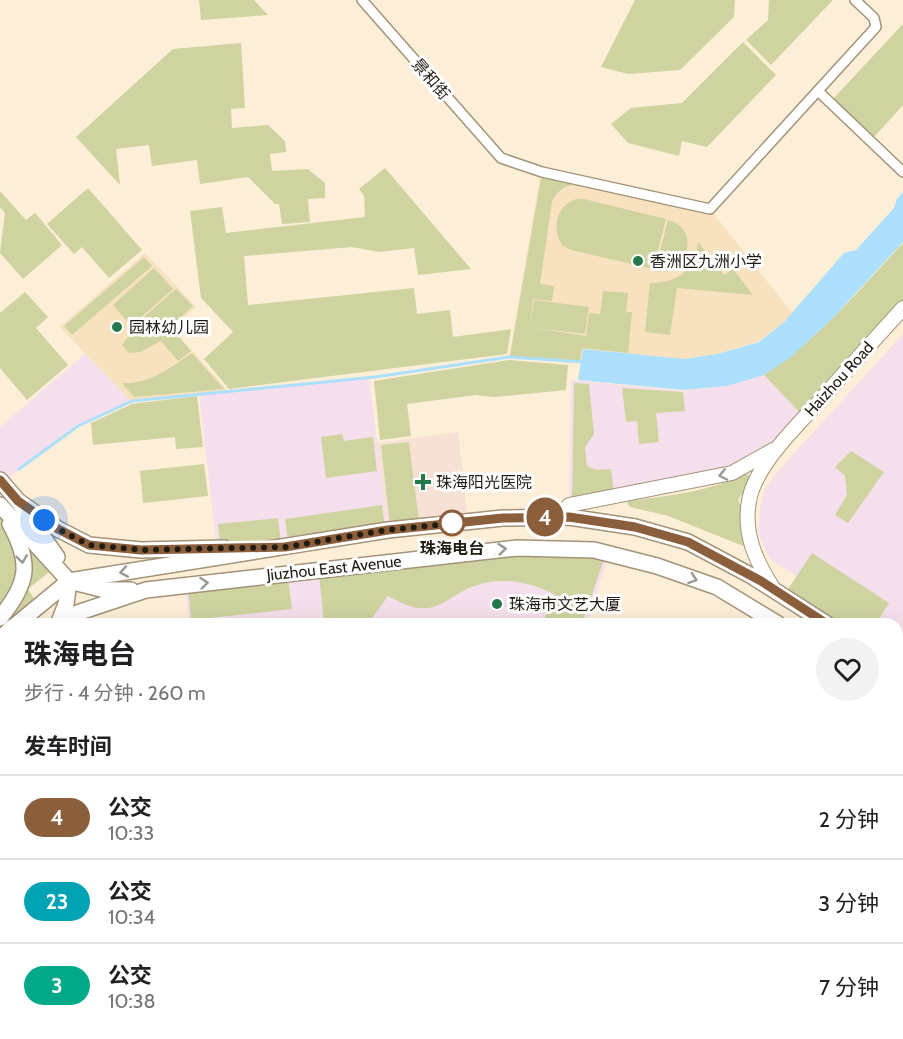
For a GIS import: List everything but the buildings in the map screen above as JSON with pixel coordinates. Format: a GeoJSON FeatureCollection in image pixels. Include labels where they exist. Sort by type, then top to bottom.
{"type":"FeatureCollection","features":[{"type":"Feature","properties":{"kind":"main road"},"geometry":{"type":"LineString","coordinates":[[0,480],[18,501],[62,565],[69,581],[62,618]]}},
{"type":"Feature","properties":{"kind":"main road"},"geometry":{"type":"LineString","coordinates":[[18,501],[58,529],[89,545],[141,550],[285,547]]}},
{"type":"Feature","properties":{"kind":"main road"},"geometry":{"type":"LineString","coordinates":[[0,505],[69,581],[105,590],[146,590]]}},
{"type":"Feature","properties":{"kind":"main road"},"geometry":{"type":"LineString","coordinates":[[0,505],[18,538],[24,562],[22,585],[15,600],[0,618]]}},
{"type":"Feature","properties":{"kind":"main road","name":"Jiuzhou East Avenue"},"geometry":{"type":"LineString","coordinates":[[69,581],[388,530],[492,519],[569,517],[635,527],[688,542],[773,588],[818,618]]}},
{"type":"Feature","properties":{"kind":"main road","name":"Jiuzhou East Avenue"},"geometry":{"type":"LineString","coordinates":[[69,618],[77,613],[146,590],[517,548],[594,550],[657,566],[717,587],[767,618]]}},
{"type":"Feature","properties":{"kind":"main road"},"geometry":{"type":"LineString","coordinates":[[24,618],[69,581]]}},
{"type":"Feature","properties":{"kind":"street","name":"景和街"},"geometry":{"type":"LineString","coordinates":[[362,0],[501,158],[542,172],[710,209],[818,91]]}},
{"type":"Feature","properties":{"kind":"street"},"geometry":{"type":"LineString","coordinates":[[855,0],[874,18],[876,27],[818,91],[903,172]]}},
{"type":"Feature","properties":{"kind":"street","name":"Haizhou Road"},"geometry":{"type":"LineString","coordinates":[[775,450],[903,308]]}},
{"type":"Feature","properties":{"kind":"street"},"geometry":{"type":"LineString","coordinates":[[569,505],[732,473],[775,450]]}},
{"type":"Feature","properties":{"kind":"street"},"geometry":{"type":"LineString","coordinates":[[773,588],[758,564],[752,549],[747,519],[754,483],[775,450]]}},
{"type":"Feature","properties":{"kind":"shaded area","name":"香洲区九洲小学"},"geometry":{"type":"Polygon","coordinates":[[[541,172],[710,209],[792,313],[759,341],[717,354],[684,359],[583,349],[581,362],[509,357],[541,172]]]}},
{"type":"Feature","properties":{"kind":"shaded area","name":"园林幼儿园"},"geometry":{"type":"Polygon","coordinates":[[[145,253],[196,307],[172,328],[228,391],[131,401],[60,327],[145,253]]]}},
{"type":"Feature","properties":{"kind":"shaded area"},"geometry":{"type":"Polygon","coordinates":[[[903,334],[903,618],[862,618],[770,559],[758,533],[760,509],[765,489],[778,471],[903,334]]]}},
{"type":"Feature","properties":{"kind":"shaded area"},"geometry":{"type":"Polygon","coordinates":[[[85,354],[131,401],[78,426],[3,483],[0,479],[0,427],[85,354]]]}},
{"type":"Feature","properties":{"kind":"shaded area"},"geometry":{"type":"Polygon","coordinates":[[[764,375],[804,417],[775,449],[732,473],[569,505],[571,380],[684,391],[727,386],[764,375]]]}},
{"type":"Feature","properties":{"kind":"shaded area"},"geometry":{"type":"Polygon","coordinates":[[[369,377],[388,530],[285,547],[217,548],[199,394],[369,377]]]}},
{"type":"Feature","properties":{"kind":"shaded area","name":"珠海阳光医院"},"geometry":{"type":"Polygon","coordinates":[[[458,432],[468,521],[388,530],[377,443],[458,432]]]}},
{"type":"Feature","properties":{"kind":"shaded area","name":"珠海市文艺大厦"},"geometry":{"type":"Polygon","coordinates":[[[609,554],[589,618],[188,618],[185,585],[609,554]]]}},
{"type":"Feature","properties":{"kind":"green space"},"geometry":{"type":"Polygon","coordinates":[[[199,0],[254,0],[268,15],[201,20],[199,0]]]}},
{"type":"Feature","properties":{"kind":"green space"},"geometry":{"type":"Polygon","coordinates":[[[635,0],[735,0],[734,17],[680,70],[628,74],[601,67],[635,0]]]}},
{"type":"Feature","properties":{"kind":"green space"},"geometry":{"type":"Polygon","coordinates":[[[769,0],[833,0],[771,65],[746,40],[768,20],[769,0]]]}},
{"type":"Feature","properties":{"kind":"green space"},"geometry":{"type":"Polygon","coordinates":[[[903,24],[903,105],[874,137],[833,99],[903,24]]]}},
{"type":"Feature","properties":{"kind":"green space"},"geometry":{"type":"Polygon","coordinates":[[[743,42],[776,75],[707,147],[682,141],[679,156],[628,143],[611,124],[631,108],[682,103],[743,42]]]}},
{"type":"Feature","properties":{"kind":"green space"},"geometry":{"type":"Polygon","coordinates":[[[241,43],[245,108],[231,109],[232,128],[268,125],[285,141],[286,152],[270,154],[272,171],[308,169],[325,183],[325,198],[308,199],[310,222],[282,224],[279,204],[275,204],[248,177],[200,184],[197,160],[152,166],[149,145],[116,149],[120,185],[76,137],[173,49],[241,43]]]}},
{"type":"Feature","properties":{"kind":"green space"},"geometry":{"type":"Polygon","coordinates":[[[385,168],[471,269],[418,275],[414,248],[379,252],[352,247],[244,256],[248,305],[414,288],[417,314],[450,310],[453,337],[511,329],[507,354],[229,389],[204,359],[233,332],[201,298],[190,211],[222,207],[226,233],[365,217],[364,196],[359,189],[385,168]]]}},
{"type":"Feature","properties":{"kind":"green space"},"geometry":{"type":"Polygon","coordinates":[[[542,173],[574,180],[572,185],[560,190],[552,201],[540,284],[554,286],[552,301],[533,299],[530,328],[534,300],[589,307],[585,334],[534,328],[586,336],[589,313],[600,314],[603,291],[628,293],[626,312],[632,312],[628,353],[582,348],[580,361],[510,356],[542,173]]]}},
{"type":"Feature","properties":{"kind":"green space"},"geometry":{"type":"Polygon","coordinates":[[[88,188],[142,250],[109,278],[82,247],[74,254],[47,224],[88,188]]]}},
{"type":"Feature","properties":{"kind":"green space"},"geometry":{"type":"Polygon","coordinates":[[[0,191],[26,220],[35,213],[62,245],[23,279],[0,253],[5,213],[0,207],[0,191]]]}},
{"type":"Feature","properties":{"kind":"green space"},"geometry":{"type":"Polygon","coordinates":[[[576,199],[666,219],[653,269],[571,250],[562,245],[557,232],[557,219],[564,207],[576,199]]]}},
{"type":"Feature","properties":{"kind":"green space"},"geometry":{"type":"Polygon","coordinates":[[[668,220],[679,225],[685,232],[688,241],[687,250],[683,259],[676,266],[655,271],[668,220]]]}},
{"type":"Feature","properties":{"kind":"green space"},"geometry":{"type":"Polygon","coordinates":[[[698,242],[724,275],[733,269],[753,295],[677,288],[670,335],[645,332],[650,283],[669,281],[684,273],[694,260],[698,242]]]}},
{"type":"Feature","properties":{"kind":"green space"},"geometry":{"type":"Polygon","coordinates":[[[903,243],[903,308],[804,417],[764,375],[820,330],[903,243]]]}},
{"type":"Feature","properties":{"kind":"green space"},"geometry":{"type":"Polygon","coordinates":[[[144,257],[152,266],[72,335],[64,326],[144,257]]]}},
{"type":"Feature","properties":{"kind":"green space"},"geometry":{"type":"Polygon","coordinates":[[[154,268],[173,289],[131,326],[113,305],[154,268]]]}},
{"type":"Feature","properties":{"kind":"green space"},"geometry":{"type":"Polygon","coordinates":[[[176,289],[193,306],[170,327],[191,351],[178,361],[161,341],[140,352],[129,353],[122,345],[128,337],[129,330],[176,289]]]}},
{"type":"Feature","properties":{"kind":"green space"},"geometry":{"type":"Polygon","coordinates":[[[25,292],[48,317],[36,328],[68,365],[27,400],[0,368],[0,313],[25,292]]]}},
{"type":"Feature","properties":{"kind":"green space"},"geometry":{"type":"Polygon","coordinates":[[[192,353],[224,389],[134,397],[122,383],[150,378],[167,370],[192,353]]]}},
{"type":"Feature","properties":{"kind":"green space"},"geometry":{"type":"Polygon","coordinates":[[[509,360],[568,365],[566,390],[494,397],[476,395],[407,404],[411,436],[380,440],[374,381],[509,360]]]}},
{"type":"Feature","properties":{"kind":"green space"},"geometry":{"type":"Polygon","coordinates":[[[574,383],[589,384],[594,434],[585,447],[587,466],[596,470],[611,469],[614,493],[572,501],[574,383]]]}},
{"type":"Feature","properties":{"kind":"green space"},"geometry":{"type":"Polygon","coordinates":[[[622,388],[683,392],[685,411],[656,413],[659,442],[639,444],[637,421],[626,422],[622,388]]]}},
{"type":"Feature","properties":{"kind":"green space"},"geometry":{"type":"Polygon","coordinates":[[[197,396],[203,447],[176,449],[175,437],[93,445],[91,423],[132,404],[197,396]]]}},
{"type":"Feature","properties":{"kind":"green space"},"geometry":{"type":"Polygon","coordinates":[[[342,434],[344,441],[373,437],[377,471],[326,478],[321,437],[342,434]]]}},
{"type":"Feature","properties":{"kind":"green space"},"geometry":{"type":"Polygon","coordinates":[[[409,442],[419,521],[390,525],[381,445],[409,442]]]}},
{"type":"Feature","properties":{"kind":"green space"},"geometry":{"type":"Polygon","coordinates":[[[851,451],[884,472],[848,523],[835,515],[847,495],[845,476],[835,467],[851,451]]]}},
{"type":"Feature","properties":{"kind":"green space"},"geometry":{"type":"Polygon","coordinates":[[[204,464],[208,496],[143,503],[140,471],[204,464]]]}},
{"type":"Feature","properties":{"kind":"green space"},"geometry":{"type":"Polygon","coordinates":[[[747,474],[750,476],[744,493],[738,501],[742,507],[741,534],[746,547],[668,516],[630,507],[627,503],[704,489],[747,474]]]}},
{"type":"Feature","properties":{"kind":"green space"},"geometry":{"type":"Polygon","coordinates":[[[382,505],[385,528],[288,542],[285,519],[382,505]]]}},
{"type":"Feature","properties":{"kind":"green space"},"geometry":{"type":"Polygon","coordinates":[[[0,507],[53,569],[28,589],[38,605],[22,618],[0,618],[0,507]]]}},
{"type":"Feature","properties":{"kind":"green space"},"geometry":{"type":"Polygon","coordinates":[[[278,518],[281,543],[220,544],[218,524],[278,518]]]}},
{"type":"Feature","properties":{"kind":"green space","name":"珠海市文艺大厦"},"geometry":{"type":"Polygon","coordinates":[[[516,552],[605,556],[584,618],[545,618],[555,595],[522,583],[499,581],[476,585],[433,607],[412,607],[388,596],[372,618],[323,618],[319,574],[516,552]]]}},
{"type":"Feature","properties":{"kind":"green space"},"geometry":{"type":"Polygon","coordinates":[[[812,553],[889,603],[880,618],[827,618],[786,592],[812,553]]]}},
{"type":"Feature","properties":{"kind":"green space"},"geometry":{"type":"Polygon","coordinates":[[[288,578],[292,609],[191,618],[188,589],[288,578]]]}},
{"type":"Feature","properties":{"kind":"water"},"geometry":{"type":"Polygon","coordinates":[[[903,192],[903,242],[832,319],[791,357],[764,375],[727,386],[684,390],[578,380],[583,349],[684,359],[717,354],[759,342],[784,322],[844,253],[856,250],[894,208],[903,192]]]}},
{"type":"Feature","properties":{"kind":"waterway"},"geometry":{"type":"LineString","coordinates":[[19,469],[78,426],[132,401],[375,377],[509,357],[583,362]]}},
{"type":"Feature","properties":{"kind":"bus line","name":"4"},"geometry":{"type":"LineString","coordinates":[[0,480],[18,501],[58,529],[89,545],[141,550],[285,547],[388,530],[503,518],[569,517],[635,527],[688,542],[773,588],[818,618]]}},
{"type":"Feature","properties":{"kind":"place","name":"香洲区九洲小学"},"geometry":{"type":"Point","coordinates":[638,261]}},
{"type":"Feature","properties":{"kind":"place","name":"园林幼儿园"},"geometry":{"type":"Point","coordinates":[117,327]}},
{"type":"Feature","properties":{"kind":"place","name":"珠海阳光医院"},"geometry":{"type":"Point","coordinates":[423,482]}},
{"type":"Feature","properties":{"kind":"place","name":"珠海电台"},"geometry":{"type":"Point","coordinates":[452,523]}},
{"type":"Feature","properties":{"kind":"place","name":"珠海市文艺大厦"},"geometry":{"type":"Point","coordinates":[497,604]}},
{"type":"Feature","properties":{"kind":"route"},"geometry":{"type":"LineString","coordinates":[[44,520],[89,545],[141,550],[285,547],[388,530],[457,523],[452,523]]}}]}
